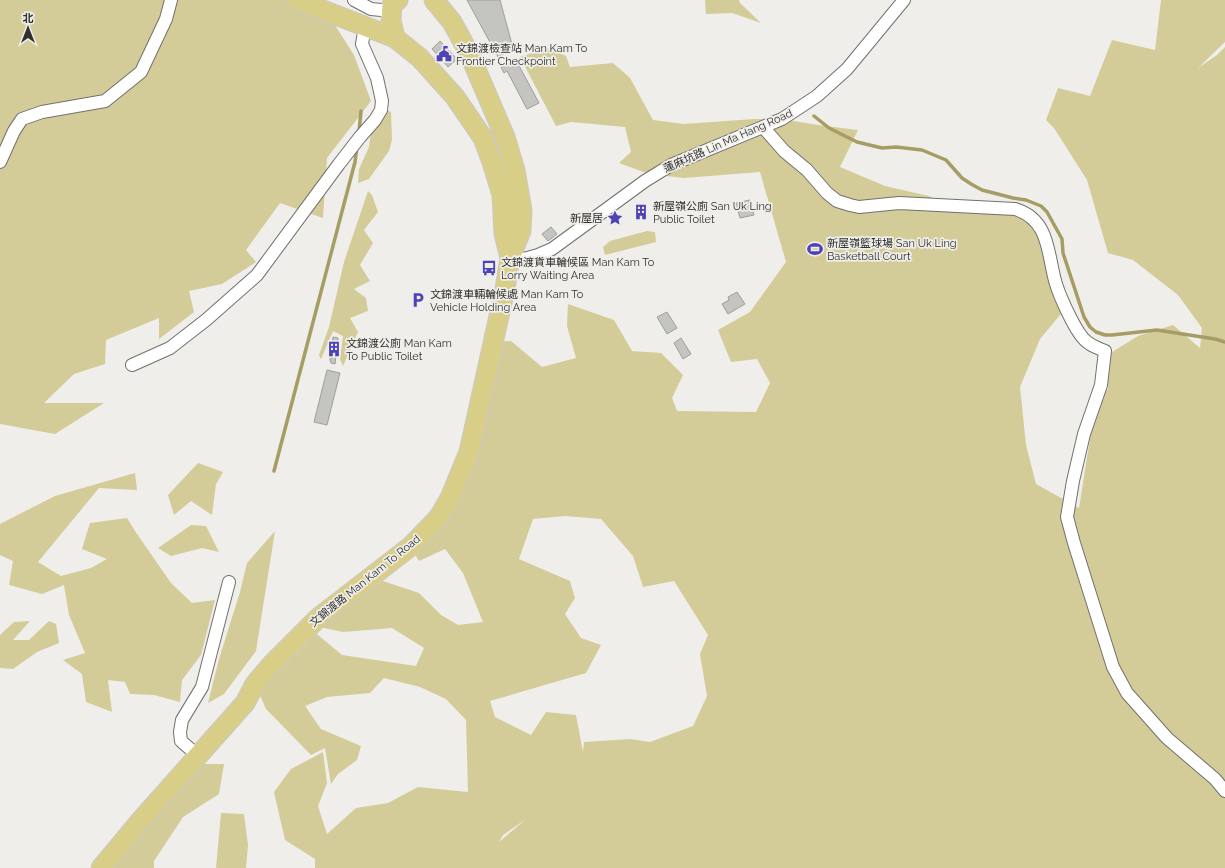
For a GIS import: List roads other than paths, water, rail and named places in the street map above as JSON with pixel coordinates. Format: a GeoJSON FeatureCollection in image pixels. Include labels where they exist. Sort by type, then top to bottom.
{"type":"FeatureCollection","features":[{"type":"Feature","properties":{"kind":"main road","name":"文錦渡路 Man Kam To Road"},"geometry":{"type":"LineString","coordinates":[[297,0],[395,38],[420,58],[455,97],[483,138],[502,195],[504,234],[509,260]]}},
{"type":"Feature","properties":{"kind":"main road","name":"文錦渡路 Man Kam To Road"},"geometry":{"type":"LineString","coordinates":[[101,868],[141,820],[245,703],[255,684],[272,664],[318,618],[411,546],[439,517],[450,498],[469,452],[505,289],[509,260],[521,231],[522,210],[515,170],[505,137],[469,53],[452,22],[434,0]]}},
{"type":"Feature","properties":{"kind":"main road"},"geometry":{"type":"LineString","coordinates":[[395,5],[391,20],[395,38]]}},
{"type":"Feature","properties":{"kind":"street"},"geometry":{"type":"LineString","coordinates":[[0,162],[14,131],[22,119],[42,112],[105,101],[141,72],[166,20],[171,0]]}},
{"type":"Feature","properties":{"kind":"street"},"geometry":{"type":"LineString","coordinates":[[354,0],[371,9],[395,5]]}},
{"type":"Feature","properties":{"kind":"street","name":"蓮麻坑路 Lin Ma Hang Road"},"geometry":{"type":"LineString","coordinates":[[509,260],[538,256],[552,249],[645,181],[671,165],[763,127],[796,111],[818,96],[847,69],[904,0]]}},
{"type":"Feature","properties":{"kind":"street"},"geometry":{"type":"LineString","coordinates":[[132,365],[170,348],[206,320],[257,275],[339,164],[375,120],[381,110],[382,101],[377,78],[362,44],[364,32],[371,29]]}},
{"type":"Feature","properties":{"kind":"street"},"geometry":{"type":"LineString","coordinates":[[763,127],[784,150],[807,170],[827,193],[837,201],[859,207],[899,203],[1015,209],[1029,215],[1042,230],[1056,285],[1079,332],[1085,341],[1094,347],[1105,351],[1101,385],[1084,434],[1073,481],[1067,517],[1113,667],[1127,693],[1167,738],[1215,779],[1225,791]]}},
{"type":"Feature","properties":{"kind":"street"},"geometry":{"type":"LineString","coordinates":[[198,755],[181,741],[180,732],[182,720],[202,687],[229,582]]}},
{"type":"Feature","properties":{"kind":"waterway"},"geometry":{"type":"LineString","coordinates":[[359,132],[361,111]]}},
{"type":"Feature","properties":{"kind":"waterway"},"geometry":{"type":"LineString","coordinates":[[814,116],[829,128],[857,142],[882,148],[896,147],[922,150],[946,160],[962,178],[982,190],[1026,200],[1041,206],[1047,212],[1062,239],[1063,253],[1084,317],[1090,327],[1096,332],[1105,335],[1112,335],[1157,330],[1215,339],[1225,342]]}},
{"type":"Feature","properties":{"kind":"waterway"},"geometry":{"type":"LineString","coordinates":[[274,471],[355,162],[357,146]]}},
{"type":"Feature","properties":{"kind":"place","name":"文錦渡檢查站 Man Kam To Frontier Checkpoint"},"geometry":{"type":"Point","coordinates":[444,54]}},
{"type":"Feature","properties":{"kind":"place","name":"新屋嶺公廁 San Uk Ling Public Toilet"},"geometry":{"type":"Point","coordinates":[641,212]}},
{"type":"Feature","properties":{"kind":"place","name":"新屋居"},"geometry":{"type":"Point","coordinates":[615,218]}},
{"type":"Feature","properties":{"kind":"place","name":"新屋嶺籃球場 San Uk Ling Basketball Court"},"geometry":{"type":"Point","coordinates":[815,249]}},
{"type":"Feature","properties":{"kind":"place","name":"文錦渡貨車輪候區 Man Kam To Lorry Waiting Area"},"geometry":{"type":"Point","coordinates":[489,268]}},
{"type":"Feature","properties":{"kind":"place","name":"文錦渡車輛輪候處 Man Kam To Vehicle Holding Area"},"geometry":{"type":"Point","coordinates":[418,300]}},
{"type":"Feature","properties":{"kind":"place","name":"文錦渡公廁 Man Kam To Public Toilet"},"geometry":{"type":"Point","coordinates":[334,349]}}]}
